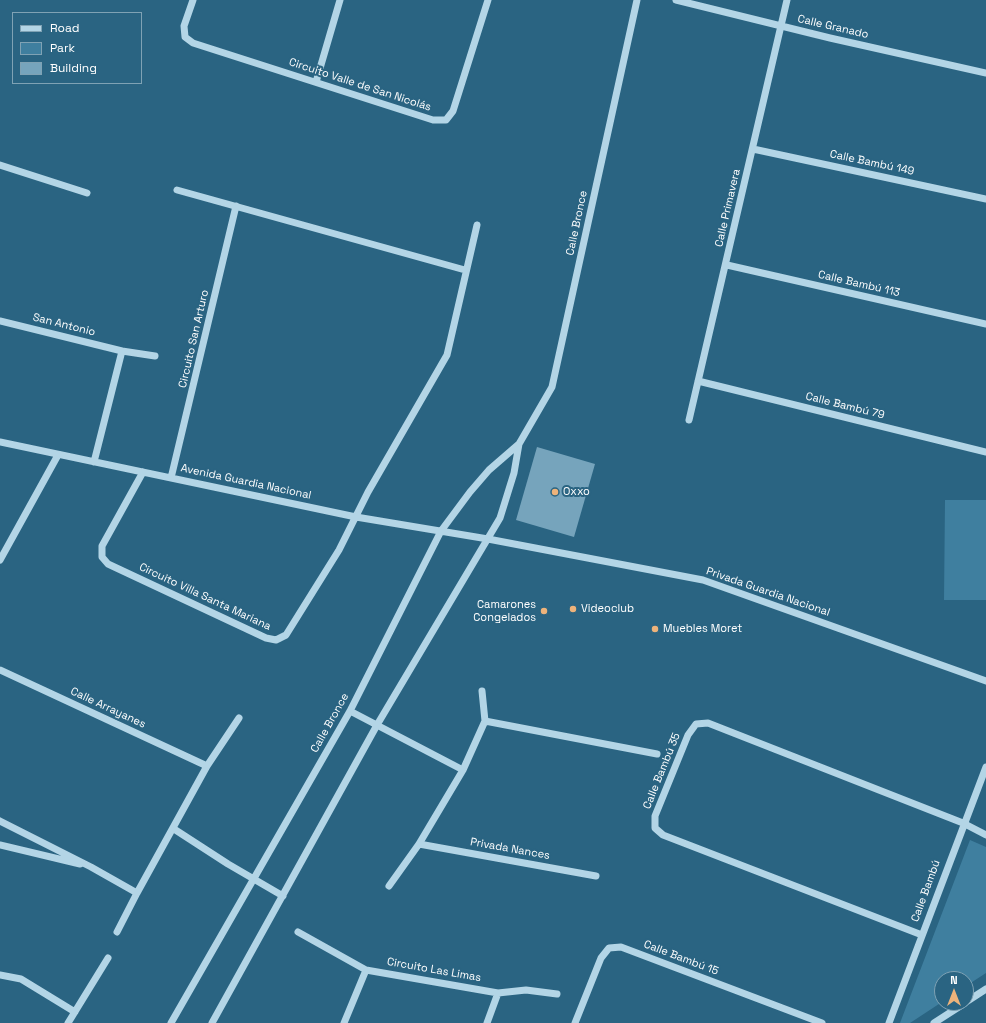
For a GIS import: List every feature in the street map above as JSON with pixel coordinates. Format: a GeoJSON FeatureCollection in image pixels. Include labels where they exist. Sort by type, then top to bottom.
{"type":"FeatureCollection","features":[{"type":"Feature","properties":{"kind":"street","name":"Circuito Valle de San Nicolás"},"geometry":{"type":"LineString","coordinates":[[193,0],[184,26],[185,37],[193,43],[433,120],[446,120],[453,111],[488,0]]}},
{"type":"Feature","properties":{"kind":"street"},"geometry":{"type":"LineString","coordinates":[[316,82],[340,0]]}},
{"type":"Feature","properties":{"kind":"street","name":"Calle Bronce"},"geometry":{"type":"LineString","coordinates":[[171,1023],[350,710],[441,531],[470,492],[489,470],[519,444],[552,387],[637,0]]}},
{"type":"Feature","properties":{"kind":"street","name":"Calle Granado"},"geometry":{"type":"LineString","coordinates":[[676,0],[781,26],[986,73]]}},
{"type":"Feature","properties":{"kind":"street","name":"Calle Primavera"},"geometry":{"type":"LineString","coordinates":[[689,420],[727,265],[788,0]]}},
{"type":"Feature","properties":{"kind":"street","name":"Calle Bambú 149"},"geometry":{"type":"LineString","coordinates":[[753,149],[986,198]]}},
{"type":"Feature","properties":{"kind":"street"},"geometry":{"type":"LineString","coordinates":[[0,165],[87,193]]}},
{"type":"Feature","properties":{"kind":"street"},"geometry":{"type":"LineString","coordinates":[[177,190],[465,270]]}},
{"type":"Feature","properties":{"kind":"street","name":"Circuito San Arturo"},"geometry":{"type":"LineString","coordinates":[[171,478],[236,206]]}},
{"type":"Feature","properties":{"kind":"street"},"geometry":{"type":"LineString","coordinates":[[356,518],[368,492],[447,355],[465,270],[477,225]]}},
{"type":"Feature","properties":{"kind":"street","name":"Calle Bambú 113"},"geometry":{"type":"LineString","coordinates":[[727,265],[986,324]]}},
{"type":"Feature","properties":{"kind":"street","name":"San Antonio"},"geometry":{"type":"LineString","coordinates":[[0,321],[122,351],[155,356]]}},
{"type":"Feature","properties":{"kind":"street"},"geometry":{"type":"LineString","coordinates":[[94,462],[122,351]]}},
{"type":"Feature","properties":{"kind":"street","name":"Calle Bambú 79"},"geometry":{"type":"LineString","coordinates":[[698,381],[986,452]]}},
{"type":"Feature","properties":{"kind":"street","name":"Avenida Guardia Nacional"},"geometry":{"type":"LineString","coordinates":[[0,442],[356,518],[488,539]]}},
{"type":"Feature","properties":{"kind":"street","name":"Calle Bronce"},"geometry":{"type":"LineString","coordinates":[[212,1023],[377,725],[500,518],[514,473],[519,444]]}},
{"type":"Feature","properties":{"kind":"street"},"geometry":{"type":"LineString","coordinates":[[0,560],[58,455]]}},
{"type":"Feature","properties":{"kind":"street","name":"Circuito Villa Santa Mariana"},"geometry":{"type":"LineString","coordinates":[[143,472],[102,546],[102,557],[108,564],[266,638],[276,640],[286,634],[339,550],[356,518]]}},
{"type":"Feature","properties":{"kind":"street","name":"Privada Guardia Nacional"},"geometry":{"type":"LineString","coordinates":[[488,539],[703,580],[986,681]]}},
{"type":"Feature","properties":{"kind":"street","name":"Calle Arrayanes"},"geometry":{"type":"LineString","coordinates":[[0,670],[208,766]]}},
{"type":"Feature","properties":{"kind":"street"},"geometry":{"type":"LineString","coordinates":[[389,886],[419,844],[463,770],[485,721],[482,691]]}},
{"type":"Feature","properties":{"kind":"street"},"geometry":{"type":"LineString","coordinates":[[350,710],[463,770]]}},
{"type":"Feature","properties":{"kind":"street"},"geometry":{"type":"LineString","coordinates":[[117,932],[136,893],[174,829],[208,766],[239,718]]}},
{"type":"Feature","properties":{"kind":"street"},"geometry":{"type":"LineString","coordinates":[[485,721],[657,754]]}},
{"type":"Feature","properties":{"kind":"street","name":"Calle Bambú 35"},"geometry":{"type":"LineString","coordinates":[[922,935],[664,835],[655,828],[655,816],[688,734],[696,724],[708,723],[963,823],[986,835]]}},
{"type":"Feature","properties":{"kind":"street","name":"Calle Bambú"},"geometry":{"type":"LineString","coordinates":[[889,1023],[963,823],[986,767]]}},
{"type":"Feature","properties":{"kind":"street"},"geometry":{"type":"LineString","coordinates":[[0,821],[91,867],[136,893]]}},
{"type":"Feature","properties":{"kind":"street"},"geometry":{"type":"LineString","coordinates":[[174,829],[254,880],[283,896]]}},
{"type":"Feature","properties":{"kind":"street","name":"Privada Nances"},"geometry":{"type":"LineString","coordinates":[[419,844],[596,876]]}},
{"type":"Feature","properties":{"kind":"street"},"geometry":{"type":"LineString","coordinates":[[0,845],[91,867]]}},
{"type":"Feature","properties":{"kind":"street","name":"Circuito Las Limas"},"geometry":{"type":"LineString","coordinates":[[298,932],[366,970],[498,992],[526,990],[557,994]]}},
{"type":"Feature","properties":{"kind":"street","name":"Calle Bambú 15"},"geometry":{"type":"LineString","coordinates":[[575,1023],[601,958],[609,948],[621,947],[822,1023]]}},
{"type":"Feature","properties":{"kind":"street"},"geometry":{"type":"LineString","coordinates":[[68,1023],[108,958]]}},
{"type":"Feature","properties":{"kind":"street"},"geometry":{"type":"LineString","coordinates":[[344,1023],[366,970]]}},
{"type":"Feature","properties":{"kind":"street"},"geometry":{"type":"LineString","coordinates":[[0,974],[21,979],[75,1012]]}},
{"type":"Feature","properties":{"kind":"street"},"geometry":{"type":"LineString","coordinates":[[974,996],[986,989]]}},
{"type":"Feature","properties":{"kind":"street"},"geometry":{"type":"LineString","coordinates":[[487,1023],[498,992]]}},
{"type":"Feature","properties":{"kind":"street"},"geometry":{"type":"LineString","coordinates":[[934,1023],[952,1011]]}},
{"type":"Feature","properties":{"kind":"green space"},"geometry":{"type":"Polygon","coordinates":[[[945,500],[986,500],[986,600],[944,600],[945,500]]]}},
{"type":"Feature","properties":{"kind":"green space"},"geometry":{"type":"Polygon","coordinates":[[[970,840],[986,847],[986,973],[974,981],[974,971],[934,971],[934,1007],[910,1023],[900,1023],[970,840]]]}},
{"type":"Feature","properties":{"kind":"building","name":"Oxxo"},"geometry":{"type":"Polygon","coordinates":[[[537,447],[595,464],[574,537],[516,520],[537,447]]]}},
{"type":"Feature","properties":{"kind":"place","name":"Oxxo"},"geometry":{"type":"Point","coordinates":[555,492]}},
{"type":"Feature","properties":{"kind":"place","name":"Videoclub"},"geometry":{"type":"Point","coordinates":[573,609]}},
{"type":"Feature","properties":{"kind":"place","name":"Camarones Congelados"},"geometry":{"type":"Point","coordinates":[544,611]}},
{"type":"Feature","properties":{"kind":"place","name":"Muebles Moret"},"geometry":{"type":"Point","coordinates":[655,629]}}]}
